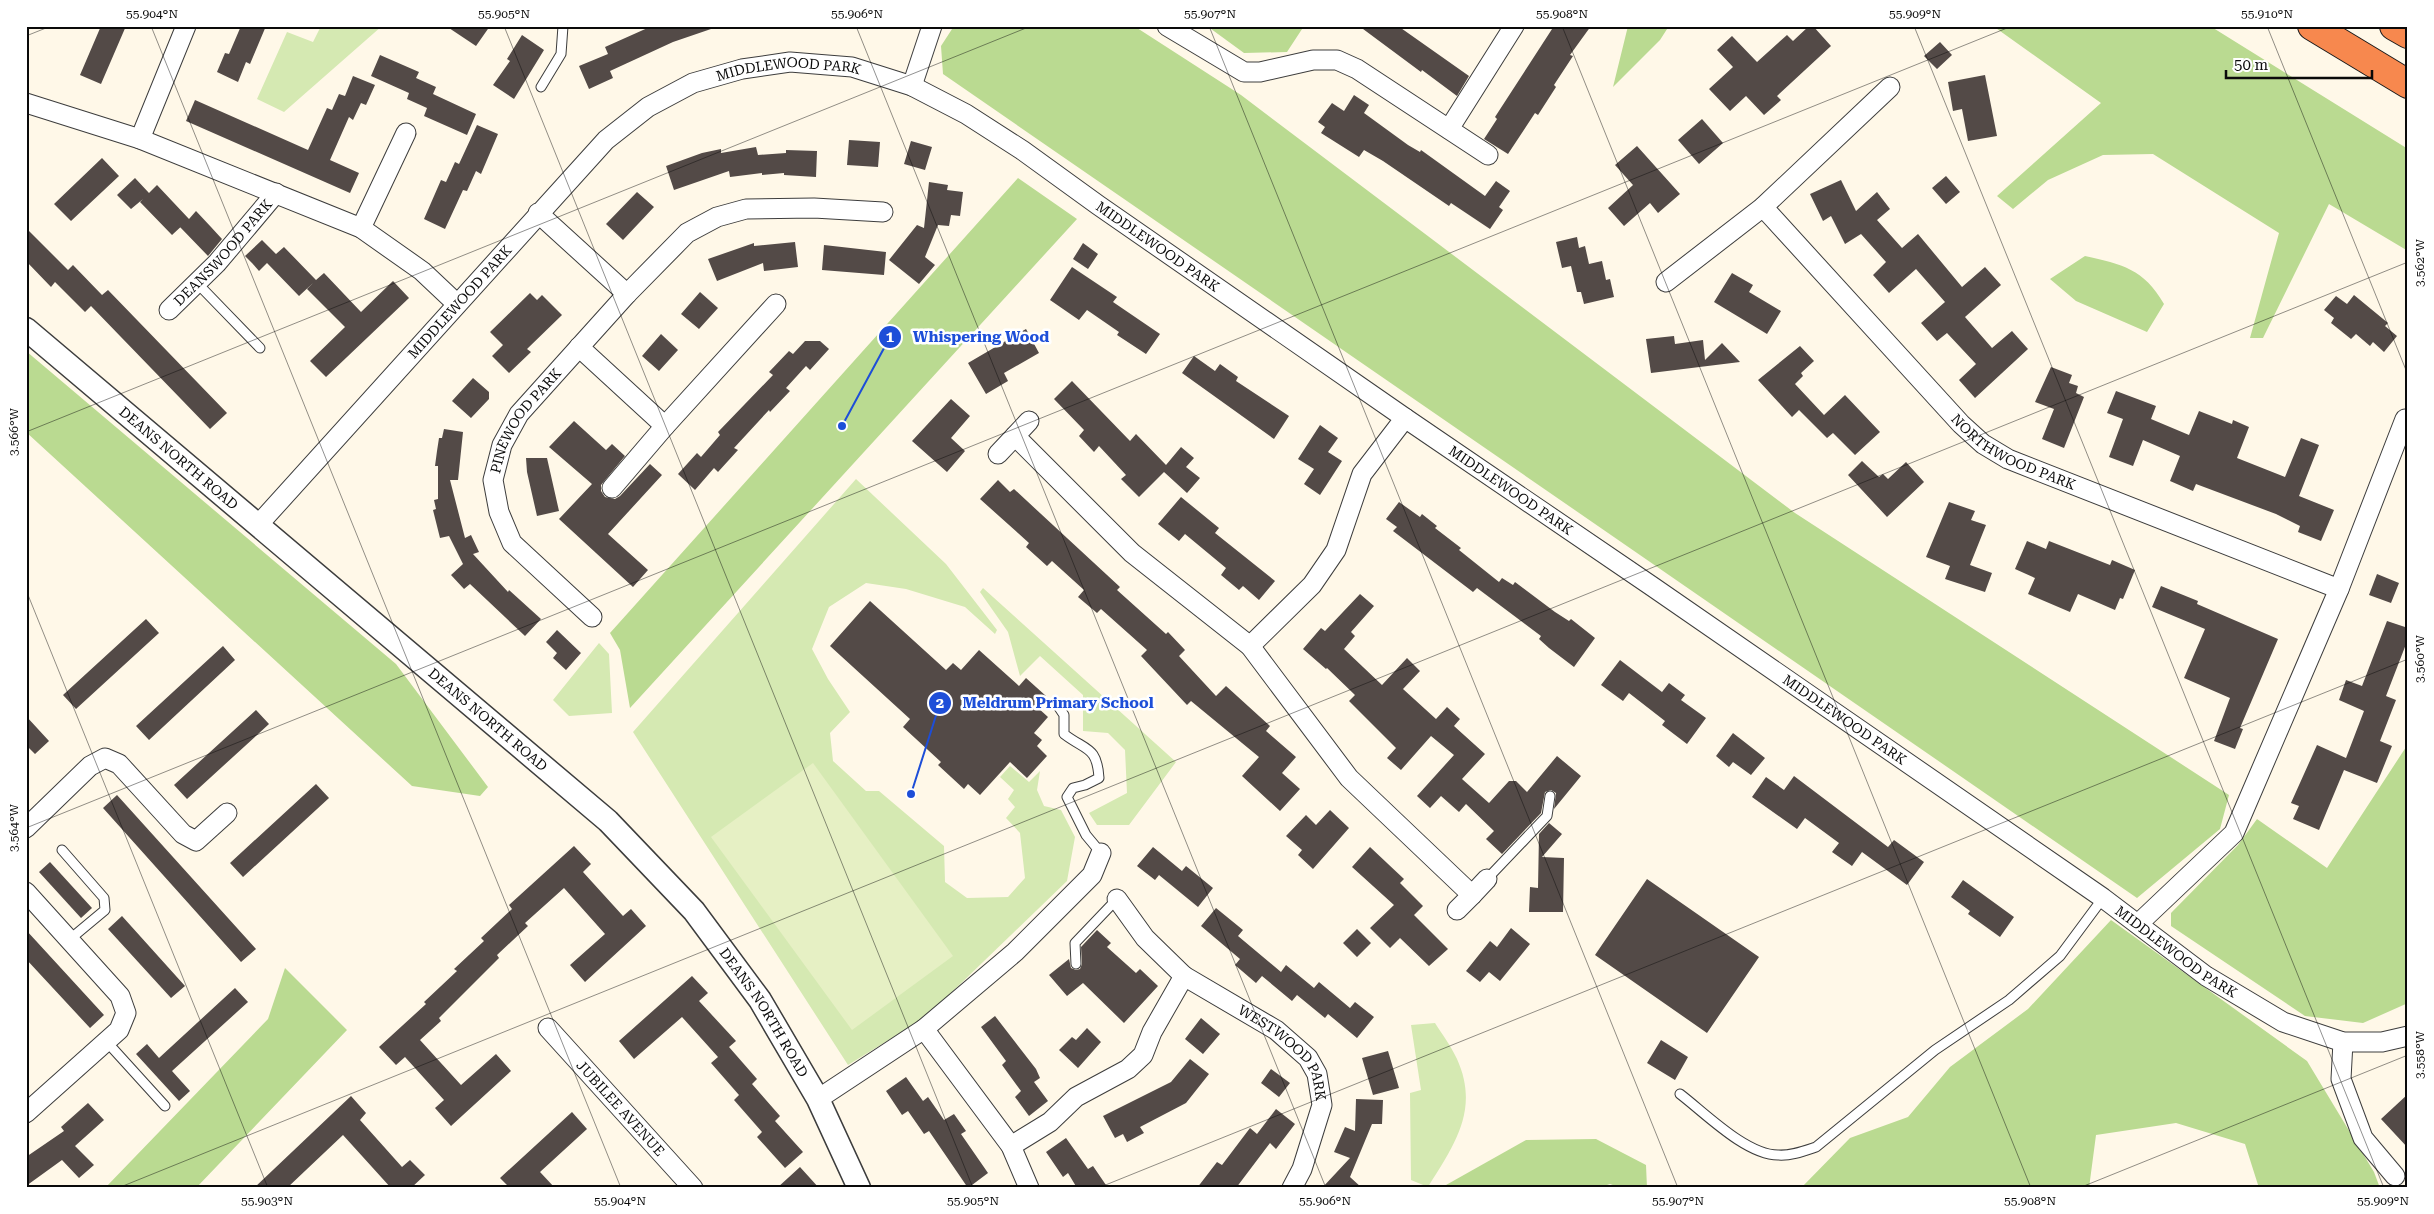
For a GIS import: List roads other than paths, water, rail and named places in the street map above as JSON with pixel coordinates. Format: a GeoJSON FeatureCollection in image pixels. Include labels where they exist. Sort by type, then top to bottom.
{"type":"FeatureCollection","features":[{"type":"Feature","properties":{"kind":"highway"},"geometry":{"type":"LineString","coordinates":[[2312,26],[2408,84]]}},
{"type":"Feature","properties":{"kind":"highway"},"geometry":{"type":"LineString","coordinates":[[2394,26],[2408,34]]}},
{"type":"Feature","properties":{"kind":"street"},"geometry":{"type":"LineString","coordinates":[[140,140],[186,26]]}},
{"type":"Feature","properties":{"kind":"street"},"geometry":{"type":"LineString","coordinates":[[912,86],[932,26]]}},
{"type":"Feature","properties":{"kind":"street"},"geometry":{"type":"LineString","coordinates":[[1167,26],[1244,72],[1260,72],[1313,60],[1337,60],[1357,69],[1488,155]]}},
{"type":"Feature","properties":{"kind":"street"},"geometry":{"type":"LineString","coordinates":[[1449,129],[1514,26]]}},
{"type":"Feature","properties":{"kind":"street","name":"MIDDLEWOOD PARK"},"geometry":{"type":"LineString","coordinates":[[258,524],[606,140],[648,107],[693,83],[742,69],[790,62],[852,67],[912,86],[966,114],[1022,150],[1405,418],[1654,587],[2103,898],[2206,976],[2283,1022],[2343,1042],[2382,1042],[2408,1036]]}},
{"type":"Feature","properties":{"kind":"street"},"geometry":{"type":"LineString","coordinates":[[1666,282],[1763,207],[1890,87]]}},
{"type":"Feature","properties":{"kind":"street","name":"DEANSWOOD PARK"},"geometry":{"type":"LineString","coordinates":[[26,104],[140,140],[361,228],[422,271],[457,304]]}},
{"type":"Feature","properties":{"kind":"street"},"geometry":{"type":"LineString","coordinates":[[361,228],[406,134]]}},
{"type":"Feature","properties":{"kind":"street","name":"DEANSWOOD PARK"},"geometry":{"type":"LineString","coordinates":[[169,310],[217,263],[276,193]]}},
{"type":"Feature","properties":{"kind":"street","name":"NORTHWOOD PARK"},"geometry":{"type":"LineString","coordinates":[[1763,207],[1961,424],[1983,444],[2008,458],[2339,589]]}},
{"type":"Feature","properties":{"kind":"street","name":"PINEWOOD PARK"},"geometry":{"type":"LineString","coordinates":[[592,617],[512,543],[498,512],[493,480],[502,445],[519,414],[627,294],[687,233],[717,217],[746,209],[814,208],[883,212]]}},
{"type":"Feature","properties":{"kind":"street"},"geometry":{"type":"LineString","coordinates":[[538,213],[627,294]]}},
{"type":"Feature","properties":{"kind":"street"},"geometry":{"type":"LineString","coordinates":[[612,488],[665,426],[776,304]]}},
{"type":"Feature","properties":{"kind":"street","name":"DEANS NORTH ROAD"},"geometry":{"type":"LineString","coordinates":[[26,329],[608,821],[694,911],[760,1000],[818,1099],[858,1188]]}},
{"type":"Feature","properties":{"kind":"street"},"geometry":{"type":"LineString","coordinates":[[579,347],[665,426]]}},
{"type":"Feature","properties":{"kind":"street"},"geometry":{"type":"LineString","coordinates":[[1250,646],[1312,585],[1336,550],[1362,474],[1405,418]]}},
{"type":"Feature","properties":{"kind":"street"},"geometry":{"type":"LineString","coordinates":[[2138,924],[2234,833],[2339,589],[2405,419]]}},
{"type":"Feature","properties":{"kind":"street"},"geometry":{"type":"LineString","coordinates":[[998,454],[1029,420]]}},
{"type":"Feature","properties":{"kind":"street"},"geometry":{"type":"LineString","coordinates":[[1015,436],[1132,553],[1250,646],[1350,778],[1472,895]]}},
{"type":"Feature","properties":{"kind":"street"},"geometry":{"type":"LineString","coordinates":[[26,828],[90,766],[105,758],[119,764],[183,834],[196,841],[228,813]]}},
{"type":"Feature","properties":{"kind":"street"},"geometry":{"type":"LineString","coordinates":[[818,1099],[924,1029],[1015,952],[1092,875],[1101,853]]}},
{"type":"Feature","properties":{"kind":"street"},"geometry":{"type":"LineString","coordinates":[[1457,910],[1487,879]]}},
{"type":"Feature","properties":{"kind":"street"},"geometry":{"type":"LineString","coordinates":[[26,892],[120,996],[126,1014],[119,1030],[26,1113]]}},
{"type":"Feature","properties":{"kind":"street","name":"WESTWOOD PARK"},"geometry":{"type":"LineString","coordinates":[[1117,899],[1145,938],[1184,976],[1276,1030],[1308,1058],[1317,1074],[1322,1105],[1302,1169],[1292,1188]]}},
{"type":"Feature","properties":{"kind":"street"},"geometry":{"type":"LineString","coordinates":[[1011,1146],[1050,1122],[1076,1097],[1128,1069],[1143,1055],[1152,1032],[1184,976]]}},
{"type":"Feature","properties":{"kind":"street","name":"JUBILEE AVENUE"},"geometry":{"type":"LineString","coordinates":[[548,1028],[693,1188]]}},
{"type":"Feature","properties":{"kind":"street"},"geometry":{"type":"LineString","coordinates":[[924,1029],[1011,1146],[1029,1188]]}},
{"type":"Feature","properties":{"kind":"street"},"geometry":{"type":"LineString","coordinates":[[2343,1042],[2341,1079],[2363,1138],[2395,1176]]}},
{"type":"Feature","properties":{"kind":"lane"},"geometry":{"type":"LineString","coordinates":[[541,87],[561,54],[563,26]]}},
{"type":"Feature","properties":{"kind":"lane"},"geometry":{"type":"LineString","coordinates":[[197,283],[260,348]]}},
{"type":"Feature","properties":{"kind":"lane"},"geometry":{"type":"LineString","coordinates":[[1056,703],[1064,715],[1064,734],[1078,744],[1089,748],[1098,761],[1099,778],[1085,785],[1073,788],[1067,797],[1086,835],[1101,853]]}},
{"type":"Feature","properties":{"kind":"lane"},"geometry":{"type":"LineString","coordinates":[[1487,879],[1547,816],[1550,796]]}},
{"type":"Feature","properties":{"kind":"lane"},"geometry":{"type":"LineString","coordinates":[[62,850],[104,898],[105,910],[69,940]]}},
{"type":"Feature","properties":{"kind":"lane"},"geometry":{"type":"LineString","coordinates":[[1680,1094],[1748,1146],[1776,1156],[1799,1153],[1816,1147],[1935,1050],[2009,1000],[2060,956],[2103,898]]}},
{"type":"Feature","properties":{"kind":"lane"},"geometry":{"type":"LineString","coordinates":[[1076,964],[1075,943],[1117,899]]}},
{"type":"Feature","properties":{"kind":"lane"},"geometry":{"type":"LineString","coordinates":[[106,1041],[165,1106]]}},
{"type":"Feature","properties":{"kind":"place","name":"Whispering Wood"},"geometry":{"type":"Point","coordinates":[842,426]}},
{"type":"Feature","properties":{"kind":"place","name":"Meldrum Primary School"},"geometry":{"type":"Point","coordinates":[911,794]}}]}
